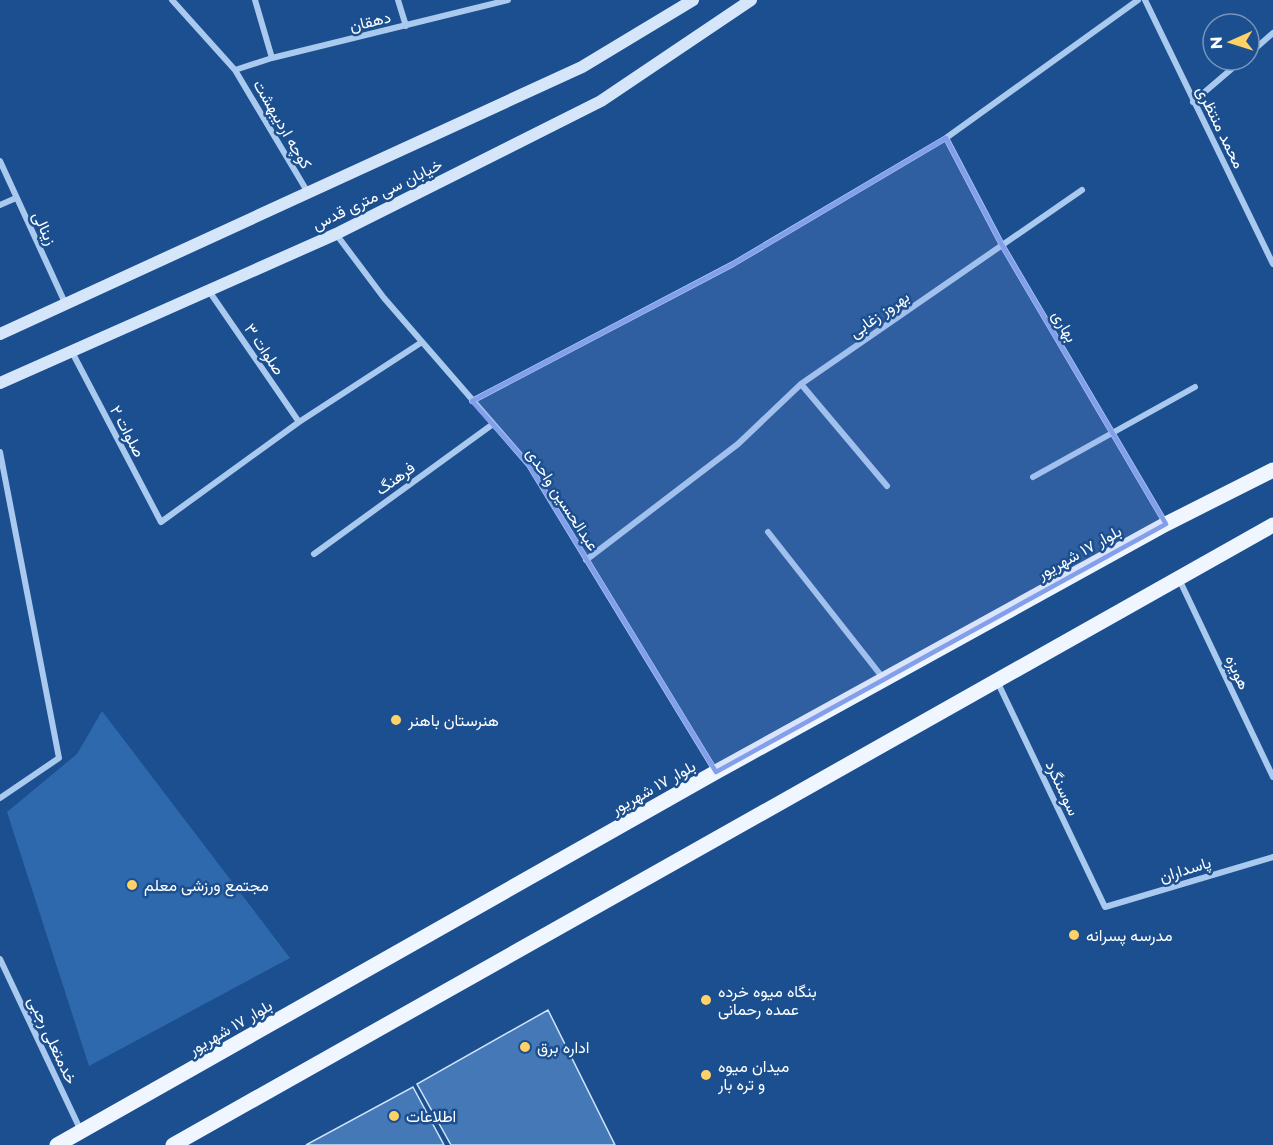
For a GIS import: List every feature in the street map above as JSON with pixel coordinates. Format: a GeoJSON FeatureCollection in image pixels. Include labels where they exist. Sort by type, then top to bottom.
{"type":"FeatureCollection","features":[{"type":"Feature","properties":{"kind":"main road","name":"خیابان سی متری قدس"},"geometry":{"type":"LineString","coordinates":[[0,383],[336,234],[601,101],[751,0]]}},
{"type":"Feature","properties":{"kind":"main road","name":"خیابان سی متری قدس"},"geometry":{"type":"LineString","coordinates":[[0,334],[67,306],[307,191],[582,68],[689,1]]}},
{"type":"Feature","properties":{"kind":"main road","name":"بلوار ١٧ شهریور"},"geometry":{"type":"LineString","coordinates":[[57,1145],[84,1138],[716,772],[1166,525],[1273,470]]}},
{"type":"Feature","properties":{"kind":"main road"},"geometry":{"type":"LineString","coordinates":[[173,1145],[1273,525]]}},
{"type":"Feature","properties":{"kind":"street","name":"کوچه اردیبهشت"},"geometry":{"type":"LineString","coordinates":[[172,0],[235,70],[307,191]]}},
{"type":"Feature","properties":{"kind":"street"},"geometry":{"type":"LineString","coordinates":[[255,0],[272,58]]}},
{"type":"Feature","properties":{"kind":"street"},"geometry":{"type":"LineString","coordinates":[[398,0],[406,26]]}},
{"type":"Feature","properties":{"kind":"street","name":"دهقان"},"geometry":{"type":"LineString","coordinates":[[235,70],[272,58],[508,0]]}},
{"type":"Feature","properties":{"kind":"street"},"geometry":{"type":"LineString","coordinates":[[472,401],[733,264],[946,138],[1138,0]]}},
{"type":"Feature","properties":{"kind":"street","name":"محمد منتظری"},"geometry":{"type":"LineString","coordinates":[[1145,0],[1273,264]]}},
{"type":"Feature","properties":{"kind":"street"},"geometry":{"type":"LineString","coordinates":[[1261,44],[1273,33]]}},
{"type":"Feature","properties":{"kind":"street"},"geometry":{"type":"LineString","coordinates":[[1193,102],[1228,72]]}},
{"type":"Feature","properties":{"kind":"street","name":"بهاری"},"geometry":{"type":"LineString","coordinates":[[946,138],[1002,245],[1166,525]]}},
{"type":"Feature","properties":{"kind":"street","name":"زینالی"},"geometry":{"type":"LineString","coordinates":[[0,161],[67,306]]}},
{"type":"Feature","properties":{"kind":"street","name":"بهروز زغابی"},"geometry":{"type":"LineString","coordinates":[[586,560],[738,444],[801,384],[1082,190]]}},
{"type":"Feature","properties":{"kind":"street"},"geometry":{"type":"LineString","coordinates":[[0,205],[16,198]]}},
{"type":"Feature","properties":{"kind":"street","name":"عبدالحسین واحدی"},"geometry":{"type":"LineString","coordinates":[[336,234],[422,342],[529,465],[716,772]]}},
{"type":"Feature","properties":{"kind":"street","name":"صلوات ۳"},"geometry":{"type":"LineString","coordinates":[[209,291],[299,422]]}},
{"type":"Feature","properties":{"kind":"street"},"geometry":{"type":"LineString","coordinates":[[299,422],[422,342]]}},
{"type":"Feature","properties":{"kind":"street","name":"صلوات ۲"},"geometry":{"type":"LineString","coordinates":[[72,352],[161,522],[299,422]]}},
{"type":"Feature","properties":{"kind":"street"},"geometry":{"type":"LineString","coordinates":[[801,384],[887,486]]}},
{"type":"Feature","properties":{"kind":"street"},"geometry":{"type":"LineString","coordinates":[[1033,477],[1195,387]]}},
{"type":"Feature","properties":{"kind":"street","name":"فرهنگ"},"geometry":{"type":"LineString","coordinates":[[314,554],[493,424]]}},
{"type":"Feature","properties":{"kind":"street"},"geometry":{"type":"LineString","coordinates":[[0,452],[60,758],[0,798]]}},
{"type":"Feature","properties":{"kind":"street"},"geometry":{"type":"LineString","coordinates":[[768,532],[885,681]]}},
{"type":"Feature","properties":{"kind":"street","name":"هویزه"},"geometry":{"type":"LineString","coordinates":[[1179,579],[1273,777]]}},
{"type":"Feature","properties":{"kind":"street","name":"سوسنگرد"},"geometry":{"type":"LineString","coordinates":[[997,681],[1105,907]]}},
{"type":"Feature","properties":{"kind":"street","name":"پاسداران"},"geometry":{"type":"LineString","coordinates":[[1105,907],[1273,857]]}},
{"type":"Feature","properties":{"kind":"street","name":"خدمتعلی رجبی"},"geometry":{"type":"LineString","coordinates":[[0,959],[84,1138]]}},
{"type":"Feature","properties":{"kind":"highlighted area"},"geometry":{"type":"Polygon","coordinates":[[[946,138],[1002,245],[1166,524],[716,772],[529,465],[472,401],[733,264],[946,138]]]}},
{"type":"Feature","properties":{"kind":"shaded area","name":"مجتمع ورزشی معلم"},"geometry":{"type":"Polygon","coordinates":[[[102,711],[290,958],[89,1066],[7,812],[77,754],[102,711]]]}},
{"type":"Feature","properties":{"kind":"building","name":"اداره برق"},"geometry":{"type":"Polygon","coordinates":[[[548,1010],[615,1145],[451,1145],[417,1084],[548,1010]]]}},
{"type":"Feature","properties":{"kind":"building","name":"اطلاعات"},"geometry":{"type":"Polygon","coordinates":[[[413,1087],[444,1145],[306,1145],[413,1087]]]}},
{"type":"Feature","properties":{"kind":"place","name":"هنرستان باهنر"},"geometry":{"type":"Point","coordinates":[396,720]}},
{"type":"Feature","properties":{"kind":"place","name":"مجتمع ورزشی معلم"},"geometry":{"type":"Point","coordinates":[132,885]}},
{"type":"Feature","properties":{"kind":"place","name":"مدرسه پسرانه"},"geometry":{"type":"Point","coordinates":[1074,935]}},
{"type":"Feature","properties":{"kind":"place","name":"بنگاه میوه خرده عمده رحمانی"},"geometry":{"type":"Point","coordinates":[706,1000]}},
{"type":"Feature","properties":{"kind":"place","name":"اداره برق"},"geometry":{"type":"Point","coordinates":[525,1047]}},
{"type":"Feature","properties":{"kind":"place","name":"میدان میوه و تره بار"},"geometry":{"type":"Point","coordinates":[706,1075]}},
{"type":"Feature","properties":{"kind":"place","name":"اطلاعات"},"geometry":{"type":"Point","coordinates":[394,1116]}}]}
